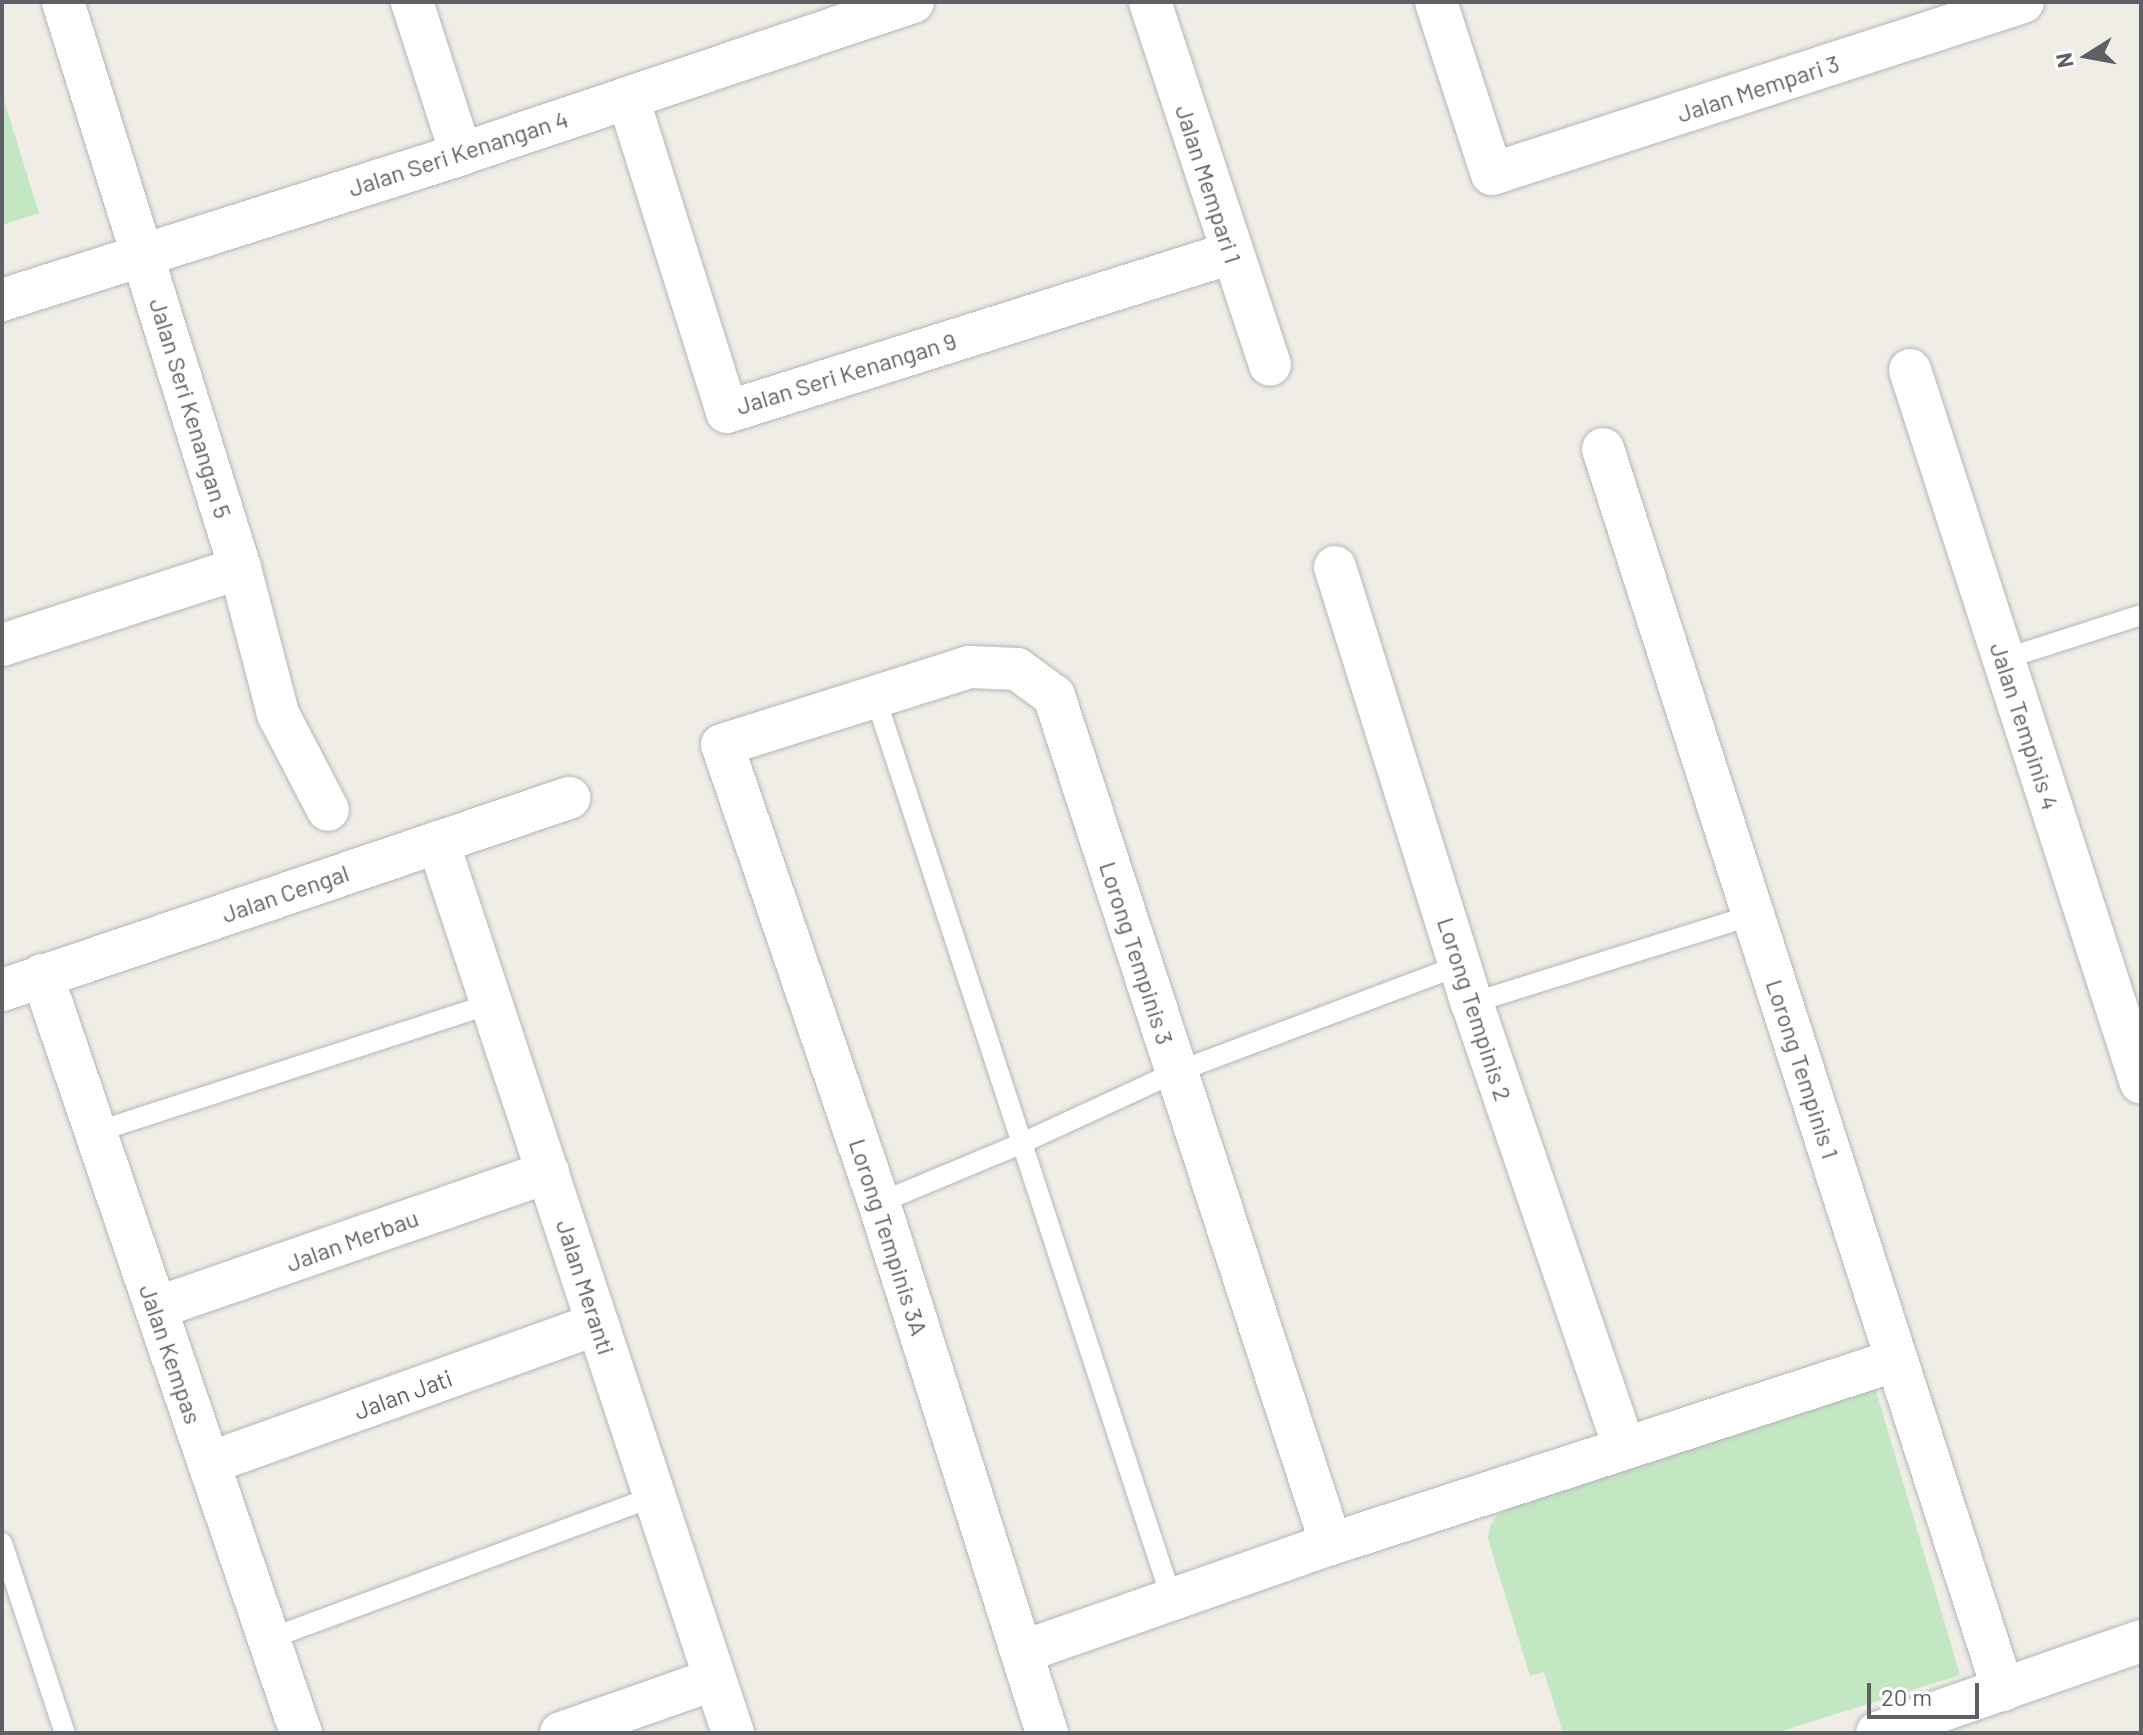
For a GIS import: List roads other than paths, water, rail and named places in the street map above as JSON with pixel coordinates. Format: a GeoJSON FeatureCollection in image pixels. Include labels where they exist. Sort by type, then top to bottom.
{"type":"FeatureCollection","features":[{"type":"Feature","properties":{"kind":"street","name":"Jalan Seri Kenangan 5"},"geometry":{"type":"LineString","coordinates":[[63,2],[240,568],[278,714],[328,810]]}},
{"type":"Feature","properties":{"kind":"street"},"geometry":{"type":"LineString","coordinates":[[412,2],[461,154]]}},
{"type":"Feature","properties":{"kind":"street","name":"Jalan Seri Kenangan 4"},"geometry":{"type":"LineString","coordinates":[[2,300],[461,154],[913,2]]}},
{"type":"Feature","properties":{"kind":"street","name":"Jalan Mempari 1"},"geometry":{"type":"LineString","coordinates":[[1150,2],[1270,365]]}},
{"type":"Feature","properties":{"kind":"street","name":"Jalan Mempari 3"},"geometry":{"type":"LineString","coordinates":[[1436,2],[1492,174],[2023,2]]}},
{"type":"Feature","properties":{"kind":"street","name":"Jalan Seri Kenangan 9"},"geometry":{"type":"LineString","coordinates":[[628,98],[727,412],[1231,253]]}},
{"type":"Feature","properties":{"kind":"street","name":"Jalan Tempinis 4"},"geometry":{"type":"LineString","coordinates":[[1910,370],[2141,1083]]}},
{"type":"Feature","properties":{"kind":"street","name":"Lorong Tempinis 1"},"geometry":{"type":"LineString","coordinates":[[1603,449],[2003,1690]]}},
{"type":"Feature","properties":{"kind":"street","name":"Lorong Tempinis 2"},"geometry":{"type":"LineString","coordinates":[[1335,567],[1466,984],[1624,1448]]}},
{"type":"Feature","properties":{"kind":"street"},"geometry":{"type":"LineString","coordinates":[[2,645],[240,568]]}},
{"type":"Feature","properties":{"kind":"street","name":"Lorong Tempinis 3"},"geometry":{"type":"LineString","coordinates":[[722,745],[969,667],[1017,669],[1054,696],[1331,1544]]}},
{"type":"Feature","properties":{"kind":"street","name":"Lorong Tempinis 3A"},"geometry":{"type":"LineString","coordinates":[[722,745],[879,1203],[1047,1733]]}},
{"type":"Feature","properties":{"kind":"street","name":"Jalan Cengal"},"geometry":{"type":"LineString","coordinates":[[2,990],[569,798]]}},
{"type":"Feature","properties":{"kind":"street","name":"Jalan Meranti"},"geometry":{"type":"LineString","coordinates":[[438,842],[733,1733]]}},
{"type":"Feature","properties":{"kind":"street","name":"Jalan Kempas"},"geometry":{"type":"LineString","coordinates":[[42,975],[301,1733]]}},
{"type":"Feature","properties":{"kind":"street","name":"Jalan Merbau"},"geometry":{"type":"LineString","coordinates":[[156,1308],[548,1172]]}},
{"type":"Feature","properties":{"kind":"street","name":"Jalan Jati"},"geometry":{"type":"LineString","coordinates":[[209,1463],[598,1324]]}},
{"type":"Feature","properties":{"kind":"street"},"geometry":{"type":"LineString","coordinates":[[1022,1652],[1331,1544],[1897,1360]]}},
{"type":"Feature","properties":{"kind":"street"},"geometry":{"type":"LineString","coordinates":[[1877,1733],[2141,1641]]}},
{"type":"Feature","properties":{"kind":"street"},"geometry":{"type":"LineString","coordinates":[[561,1733],[715,1679]]}},
{"type":"Feature","properties":{"kind":"lane"},"geometry":{"type":"LineString","coordinates":[[2004,659],[2141,615]]}},
{"type":"Feature","properties":{"kind":"lane"},"geometry":{"type":"LineString","coordinates":[[875,696],[1172,1600]]}},
{"type":"Feature","properties":{"kind":"lane"},"geometry":{"type":"LineString","coordinates":[[879,1203],[1020,1144],[1176,1072],[1466,984],[1753,915]]}},
{"type":"Feature","properties":{"kind":"lane"},"geometry":{"type":"LineString","coordinates":[[96,1132],[491,1004]]}},
{"type":"Feature","properties":{"kind":"lane"},"geometry":{"type":"LineString","coordinates":[[269,1639],[655,1496]]}},
{"type":"Feature","properties":{"kind":"lane"},"geometry":{"type":"LineString","coordinates":[[2,1543],[65,1733]]}}]}
